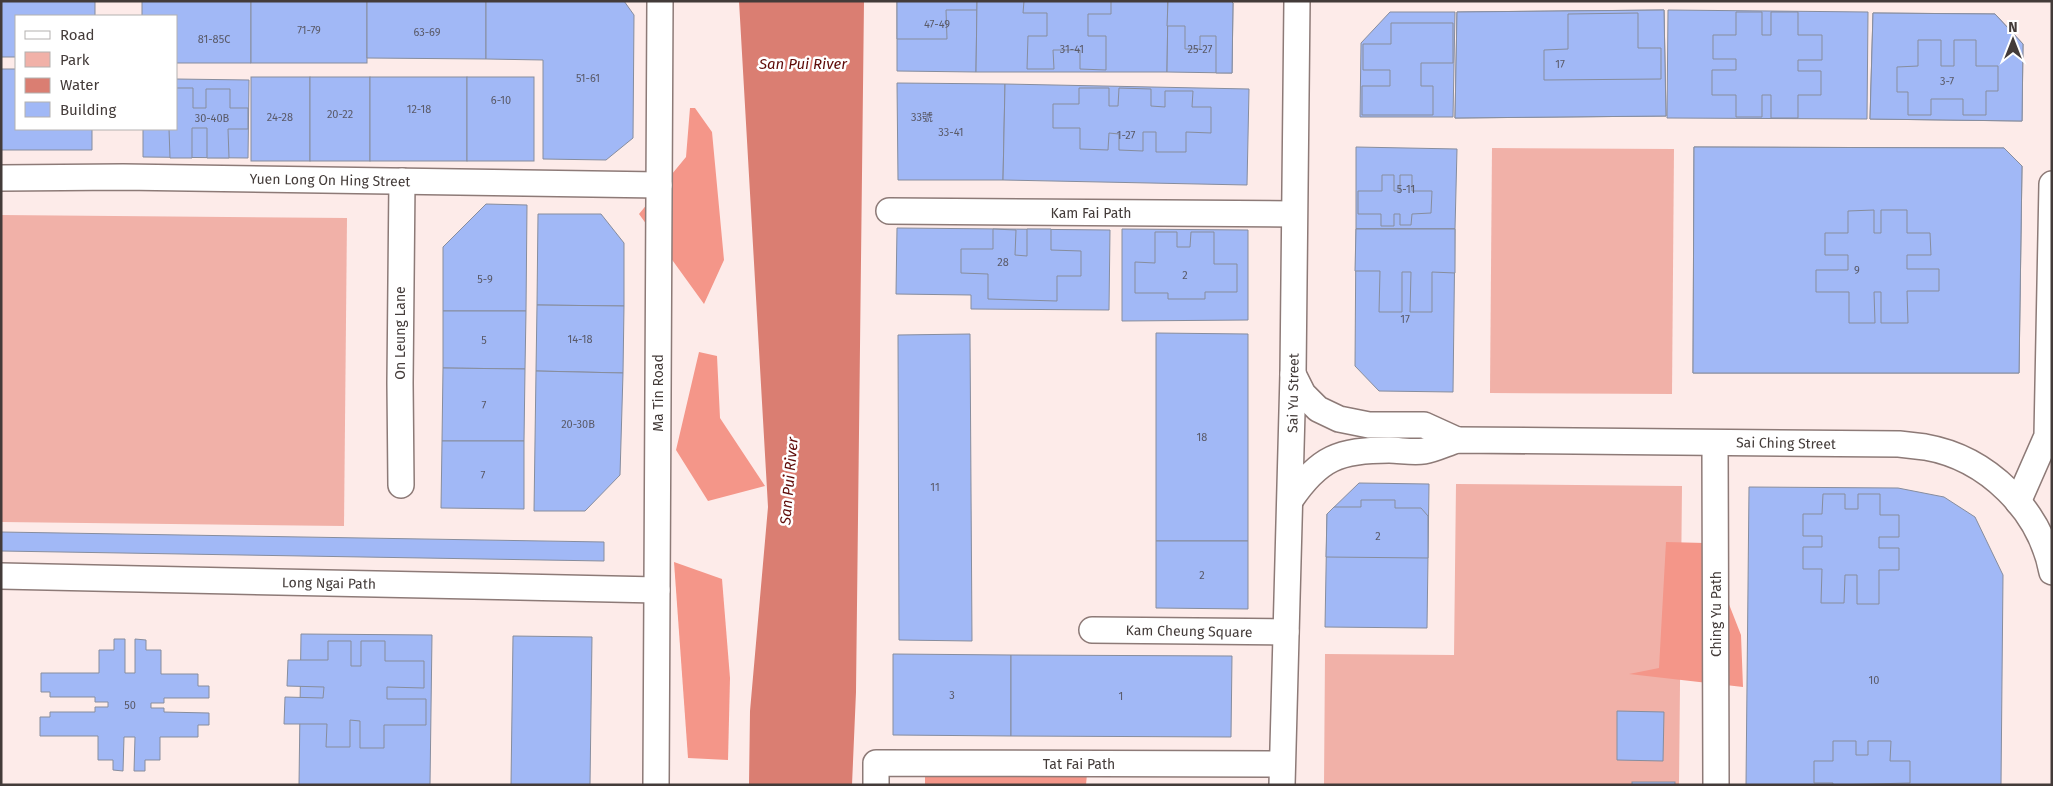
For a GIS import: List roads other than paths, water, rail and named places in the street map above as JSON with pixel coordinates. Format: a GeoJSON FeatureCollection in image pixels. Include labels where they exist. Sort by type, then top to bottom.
{"type":"FeatureCollection","features":[{"type":"Feature","properties":{"kind":"street","name":"Ma Tin Road"},"geometry":{"type":"LineString","coordinates":[[656,785],[660,1]]}},
{"type":"Feature","properties":{"kind":"street","name":"Sai Yu Street"},"geometry":{"type":"LineString","coordinates":[[1282,774],[1293,374],[1297,1]]}},
{"type":"Feature","properties":{"kind":"street","name":"Yuen Long On Hing Street"},"geometry":{"type":"LineString","coordinates":[[1,178],[124,177],[659,185]]}},
{"type":"Feature","properties":{"kind":"street","name":"On Leung Lane"},"geometry":{"type":"LineString","coordinates":[[401,485],[402,181]]}},
{"type":"Feature","properties":{"kind":"street"},"geometry":{"type":"LineString","coordinates":[[2018,502],[2046,436],[2052,184]]}},
{"type":"Feature","properties":{"kind":"street","name":"Kam Fai Path"},"geometry":{"type":"LineString","coordinates":[[889,211],[1294,214]]}},
{"type":"Feature","properties":{"kind":"street","name":"Sai Ching Street"},"geometry":{"type":"LineString","coordinates":[[1293,374],[1303,394],[1318,409],[1338,420],[1369,426],[1424,425],[1457,440]]}},
{"type":"Feature","properties":{"kind":"street","name":"Sai Ching Street"},"geometry":{"type":"LineString","coordinates":[[1290,499],[1305,478],[1323,464],[1346,454],[1373,450],[1423,451],[1457,440],[1899,444],[1926,447],[1952,455],[1977,466],[1999,482],[2018,502],[2031,520],[2042,539],[2052,572]]}},
{"type":"Feature","properties":{"kind":"street","name":"Ching Yu Path"},"geometry":{"type":"LineString","coordinates":[[1715,443],[1716,785]]}},
{"type":"Feature","properties":{"kind":"street","name":"Long Ngai Path"},"geometry":{"type":"LineString","coordinates":[[1,576],[657,590]]}},
{"type":"Feature","properties":{"kind":"street","name":"Kam Cheung Square"},"geometry":{"type":"LineString","coordinates":[[1092,630],[1286,632]]}},
{"type":"Feature","properties":{"kind":"street","name":"Tat Fai Path"},"geometry":{"type":"LineString","coordinates":[[876,774],[1282,774]]}},
{"type":"Feature","properties":{"kind":"water","name":"San Pui River"},"geometry":{"type":"Polygon","coordinates":[[[739,1],[864,1],[856,692],[852,785],[749,785],[750,711],[768,507],[739,1]]]}}]}
